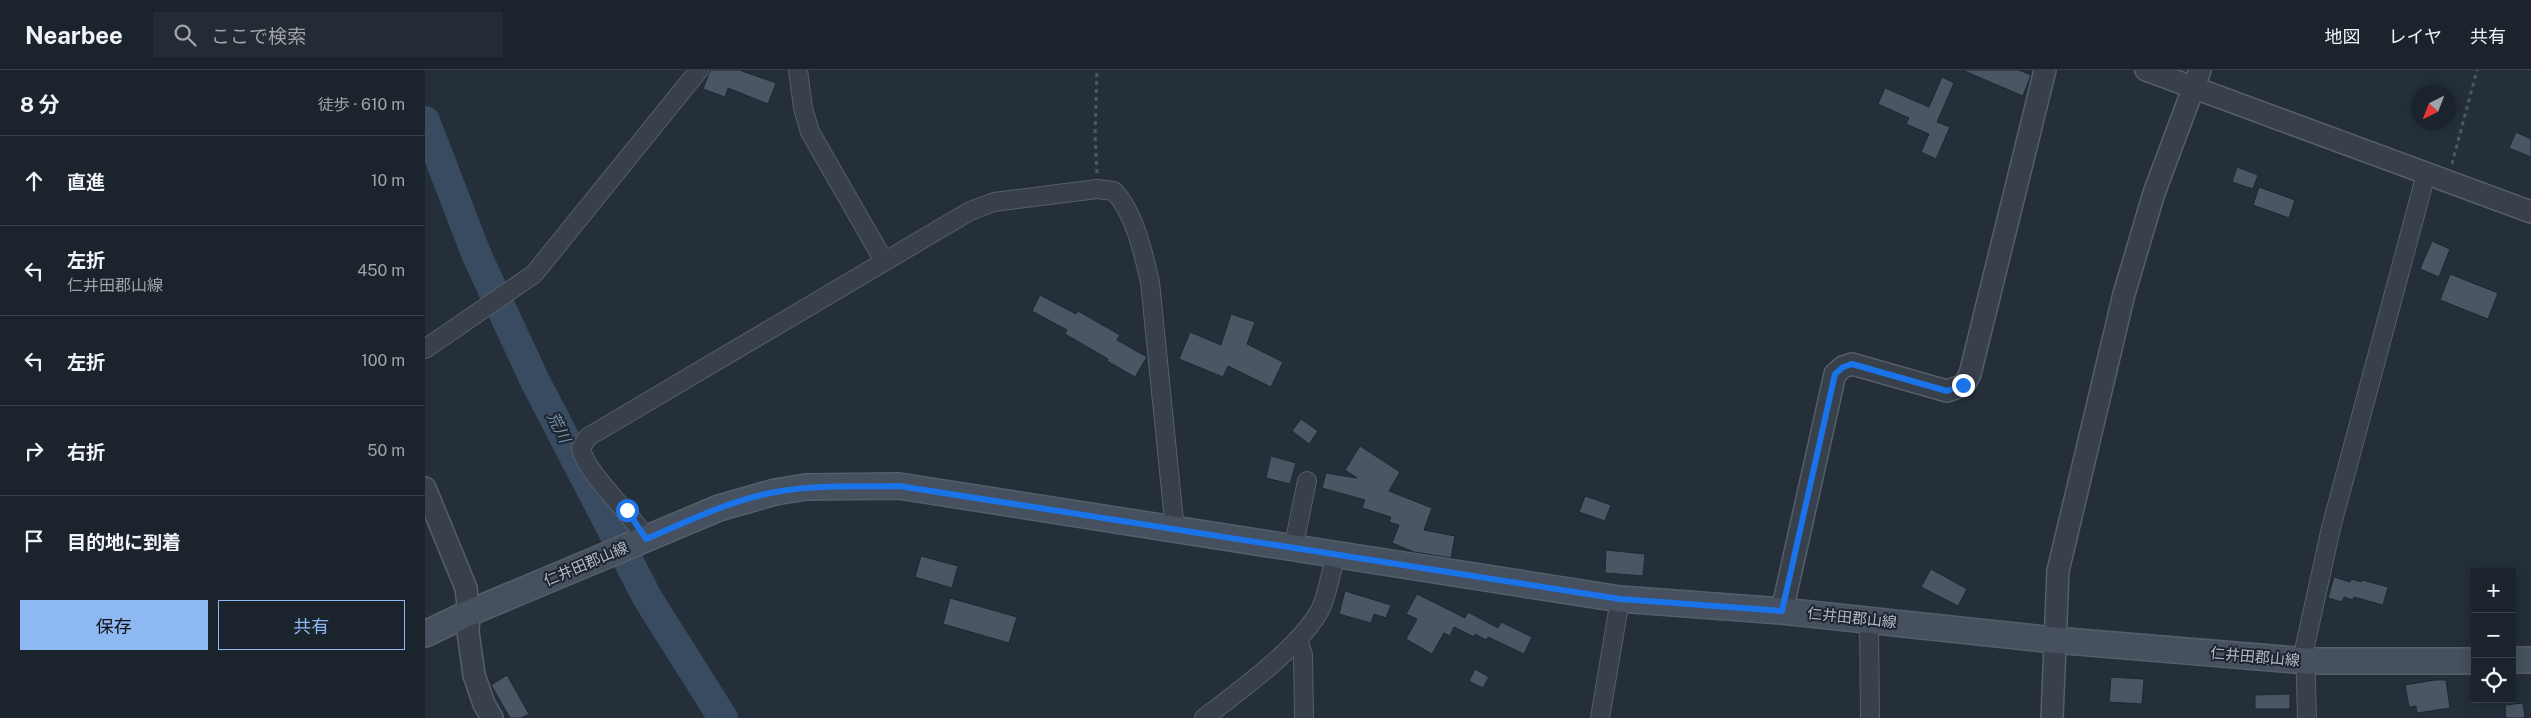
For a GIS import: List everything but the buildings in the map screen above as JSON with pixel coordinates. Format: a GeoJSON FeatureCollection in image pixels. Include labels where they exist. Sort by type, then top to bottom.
{"type":"FeatureCollection","features":[{"type":"Feature","properties":{"kind":"main road","name":"仁井田郡山線"},"geometry":{"type":"LineString","coordinates":[[425,634],[469,613],[719,508],[775,492],[838,486],[899,486],[928,489],[1335,556],[1620,599],[1782,611],[2054,640],[2307,661],[2471,660]]}},
{"type":"Feature","properties":{"kind":"main road"},"geometry":{"type":"LineString","coordinates":[[2516,660],[2531,660]]}},
{"type":"Feature","properties":{"kind":"street"},"geometry":{"type":"LineString","coordinates":[[425,349],[534,274],[699,70]]}},
{"type":"Feature","properties":{"kind":"street"},"geometry":{"type":"LineString","coordinates":[[798,70],[803,108],[810,132],[884,261]]}},
{"type":"Feature","properties":{"kind":"street"},"geometry":{"type":"LineString","coordinates":[[1782,611],[1835,374],[1843,367],[1852,364],[1947,391],[1963,385],[1970,374],[2045,70]]}},
{"type":"Feature","properties":{"kind":"street"},"geometry":{"type":"LineString","coordinates":[[2146,70],[2196,79],[2426,174],[2531,212]]}},
{"type":"Feature","properties":{"kind":"street"},"geometry":{"type":"LineString","coordinates":[[2052,718],[2058,571],[2124,294],[2154,193],[2196,79]]}},
{"type":"Feature","properties":{"kind":"street"},"geometry":{"type":"LineString","coordinates":[[2307,718],[2307,661],[2305,646],[2331,528],[2426,174]]}},
{"type":"Feature","properties":{"kind":"street"},"geometry":{"type":"LineString","coordinates":[[646,539],[631,516],[585,462],[581,448],[583,443],[595,432],[979,206],[994,202],[1097,189],[1114,191],[1121,199],[1130,217],[1146,263],[1150,282],[1175,530]]}},
{"type":"Feature","properties":{"kind":"street"},"geometry":{"type":"LineString","coordinates":[[1293,549],[1307,481]]}},
{"type":"Feature","properties":{"kind":"street"},"geometry":{"type":"LineString","coordinates":[[425,488],[463,578],[468,596],[468,632],[474,675],[482,698],[492,718]]}},
{"type":"Feature","properties":{"kind":"street"},"geometry":{"type":"LineString","coordinates":[[1204,718],[1258,675],[1298,638],[1320,610],[1335,556]]}},
{"type":"Feature","properties":{"kind":"street"},"geometry":{"type":"LineString","coordinates":[[1599,718],[1620,599]]}},
{"type":"Feature","properties":{"kind":"street"},"geometry":{"type":"LineString","coordinates":[[1869,619],[1870,718]]}},
{"type":"Feature","properties":{"kind":"street"},"geometry":{"type":"LineString","coordinates":[[1298,638],[1303,655],[1304,718]]}},
{"type":"Feature","properties":{"kind":"path"},"geometry":{"type":"LineString","coordinates":[[1097,70],[1095,136],[1097,189]]}},
{"type":"Feature","properties":{"kind":"path"},"geometry":{"type":"LineString","coordinates":[[2448,181],[2477,70]]}},
{"type":"Feature","properties":{"kind":"waterway","name":"荒川"},"geometry":{"type":"LineString","coordinates":[[425,121],[477,256],[535,381],[648,599],[723,718]]}},
{"type":"Feature","properties":{"kind":"route"},"geometry":{"type":"LineString","coordinates":[[627,510],[646,539],[719,508],[775,492],[806,487],[899,486],[928,489],[1335,556],[1620,599],[1782,611],[1835,374],[1843,367],[1852,364],[1947,391],[1963,385]]}}]}
